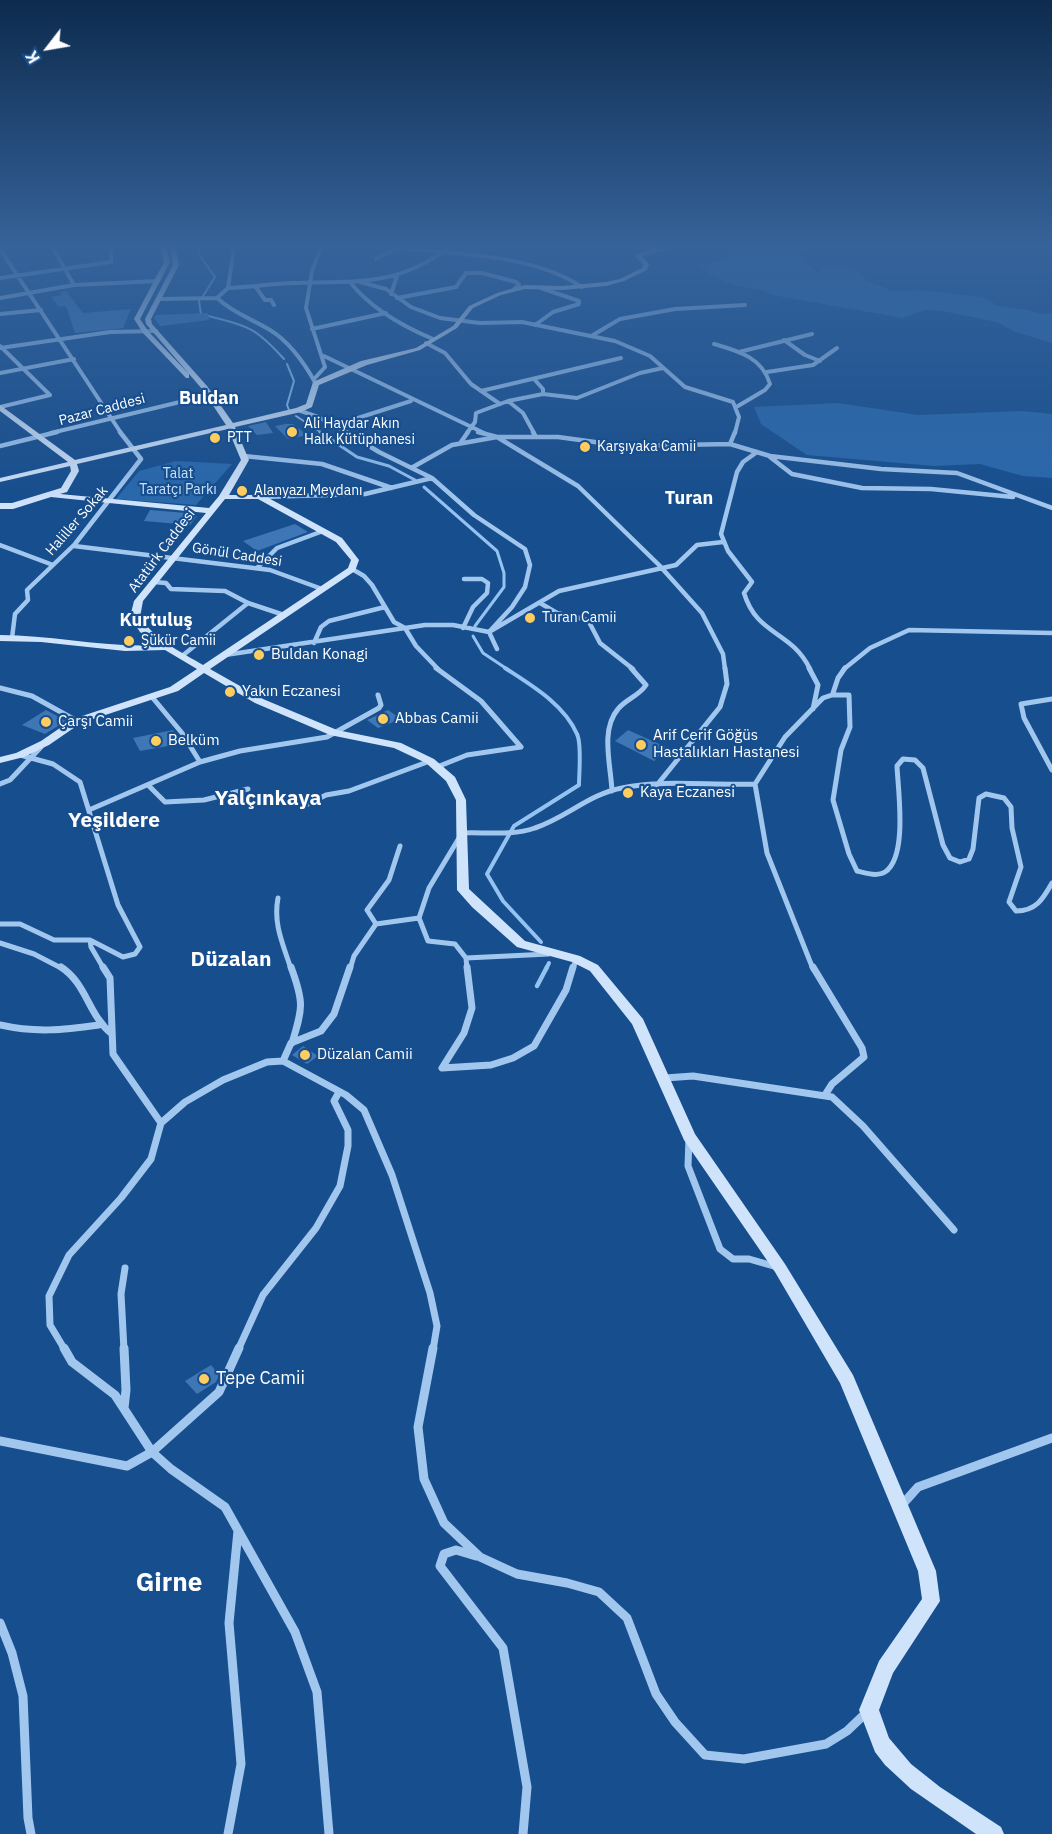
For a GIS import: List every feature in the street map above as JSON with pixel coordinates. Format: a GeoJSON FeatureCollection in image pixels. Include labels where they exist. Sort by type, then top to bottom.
{"type":"FeatureCollection","features":[{"type":"Feature","properties":{"kind":"street"},"geometry":{"type":"LineString","coordinates":[[57,334],[110,419],[135,449]]}},
{"type":"Feature","properties":{"kind":"street"},"geometry":{"type":"LineString","coordinates":[[1,347],[97,334]]}},
{"type":"Feature","properties":{"kind":"street"},"geometry":{"type":"LineString","coordinates":[[146,334],[200,392],[209,394]]}},
{"type":"Feature","properties":{"kind":"street"},"geometry":{"type":"LineString","coordinates":[[158,334],[208,390],[240,439],[244,456],[322,464],[393,489]]}},
{"type":"Feature","properties":{"kind":"street"},"geometry":{"type":"LineString","coordinates":[[275,334],[285,342],[315,381]]}},
{"type":"Feature","properties":{"kind":"street"},"geometry":{"type":"LineString","coordinates":[[0,480],[298,410],[309,405],[315,381],[325,367],[324,356],[314,334]]}},
{"type":"Feature","properties":{"kind":"street"},"geometry":{"type":"LineString","coordinates":[[419,334],[433,339]]}},
{"type":"Feature","properties":{"kind":"street"},"geometry":{"type":"LineString","coordinates":[[315,381],[418,349],[443,334]]}},
{"type":"Feature","properties":{"kind":"street"},"geometry":{"type":"LineString","coordinates":[[585,334],[631,346],[650,356],[685,387],[733,402],[738,406],[740,416],[730,444]]}},
{"type":"Feature","properties":{"kind":"street"},"geometry":{"type":"LineString","coordinates":[[739,352],[812,334]]}},
{"type":"Feature","properties":{"kind":"street"},"geometry":{"type":"LineString","coordinates":[[784,340],[820,362]]}},
{"type":"Feature","properties":{"kind":"street"},"geometry":{"type":"LineString","coordinates":[[426,343],[445,353],[471,384],[500,404]]}},
{"type":"Feature","properties":{"kind":"street"},"geometry":{"type":"LineString","coordinates":[[714,344],[739,352],[762,365],[767,372],[770,384],[765,390],[738,406]]}},
{"type":"Feature","properties":{"kind":"street"},"geometry":{"type":"LineString","coordinates":[[0,407],[50,395],[1,347]]}},
{"type":"Feature","properties":{"kind":"street"},"geometry":{"type":"LineString","coordinates":[[767,372],[800,369],[820,362],[837,348]]}},
{"type":"Feature","properties":{"kind":"street"},"geometry":{"type":"LineString","coordinates":[[324,356],[411,401],[497,437],[578,486],[662,569],[702,613],[723,654],[726,684],[720,707],[657,785]]}},
{"type":"Feature","properties":{"kind":"street"},"geometry":{"type":"LineString","coordinates":[[481,391],[621,358]]}},
{"type":"Feature","properties":{"kind":"street"},"geometry":{"type":"LineString","coordinates":[[0,373],[74,359]]}},
{"type":"Feature","properties":{"kind":"street"},"geometry":{"type":"LineString","coordinates":[[461,443],[475,422],[476,413],[508,401],[543,394],[577,398],[640,373],[663,368]]}},
{"type":"Feature","properties":{"kind":"street"},"geometry":{"type":"LineString","coordinates":[[534,379],[543,389],[543,394]]}},
{"type":"Feature","properties":{"kind":"street","name":"Pazar Caddesi"},"geometry":{"type":"LineString","coordinates":[[0,446],[209,394]]}},
{"type":"Feature","properties":{"kind":"street"},"geometry":{"type":"LineString","coordinates":[[333,426],[411,401]]}},
{"type":"Feature","properties":{"kind":"street"},"geometry":{"type":"LineString","coordinates":[[508,401],[523,413],[536,437]]}},
{"type":"Feature","properties":{"kind":"street"},"geometry":{"type":"LineString","coordinates":[[0,407],[73,462],[75,471],[72,480],[64,490],[13,506],[0,506]]}},
{"type":"Feature","properties":{"kind":"street"},"geometry":{"type":"LineString","coordinates":[[298,410],[315,414],[382,453],[432,478],[482,521],[523,547],[529,555],[530,573],[525,589],[489,632]]}},
{"type":"Feature","properties":{"kind":"street"},"geometry":{"type":"LineString","coordinates":[[413,467],[452,445],[497,437],[590,440],[624,446],[730,444],[770,456],[881,469],[957,473],[1052,508]]}},
{"type":"Feature","properties":{"kind":"street","name":"Haliller Sokak"},"geometry":{"type":"LineString","coordinates":[[12,638],[15,614],[28,600],[27,590],[74,546],[140,462],[141,459],[135,449]]}},
{"type":"Feature","properties":{"kind":"street"},"geometry":{"type":"LineString","coordinates":[[757,452],[741,465],[733,485],[726,522],[721,534],[723,542],[752,582],[744,593],[753,618],[800,650],[818,685],[812,711]]}},
{"type":"Feature","properties":{"kind":"street","name":"Atatürk Caddesi"},"geometry":{"type":"LineString","coordinates":[[244,456],[245,460],[223,497],[210,510],[139,601],[135,617],[144,630],[166,647],[259,701],[334,733],[397,745],[433,764]]}},
{"type":"Feature","properties":{"kind":"street"},"geometry":{"type":"LineString","coordinates":[[770,456],[792,474],[862,488],[931,489],[1020,497]]}},
{"type":"Feature","properties":{"kind":"street"},"geometry":{"type":"LineString","coordinates":[[223,497],[365,494],[432,478]]}},
{"type":"Feature","properties":{"kind":"street"},"geometry":{"type":"LineString","coordinates":[[51,495],[210,510]]}},
{"type":"Feature","properties":{"kind":"street"},"geometry":{"type":"LineString","coordinates":[[0,784],[10,780],[25,756],[77,720],[174,689],[202,667],[224,655],[352,569],[356,560],[339,540],[260,497]]}},
{"type":"Feature","properties":{"kind":"street"},"geometry":{"type":"LineString","coordinates":[[257,568],[277,548],[323,531]]}},
{"type":"Feature","properties":{"kind":"street"},"geometry":{"type":"LineString","coordinates":[[224,655],[405,628],[453,625],[489,632],[559,591],[662,569],[686,559],[694,546],[723,542]]}},
{"type":"Feature","properties":{"kind":"street"},"geometry":{"type":"LineString","coordinates":[[0,545],[53,565]]}},
{"type":"Feature","properties":{"kind":"street","name":"Gönül Caddesi"},"geometry":{"type":"LineString","coordinates":[[74,546],[257,568],[281,573],[322,589]]}},
{"type":"Feature","properties":{"kind":"street"},"geometry":{"type":"LineString","coordinates":[[308,804],[326,795],[349,791],[433,764],[467,755],[521,747],[481,701],[431,664],[405,628],[394,622],[372,585],[364,576],[352,569]]}},
{"type":"Feature","properties":{"kind":"street"},"geometry":{"type":"LineString","coordinates":[[463,628],[472,607],[487,593],[488,584],[482,579],[464,579]]}},
{"type":"Feature","properties":{"kind":"street"},"geometry":{"type":"LineString","coordinates":[[154,582],[166,583],[171,589],[225,591],[248,603],[284,615]]}},
{"type":"Feature","properties":{"kind":"street"},"geometry":{"type":"LineString","coordinates":[[182,656],[248,603]]}},
{"type":"Feature","properties":{"kind":"street"},"geometry":{"type":"LineString","coordinates":[[540,603],[557,613],[588,620],[600,643],[631,667],[646,685],[644,690],[619,707],[610,718],[612,791]]}},
{"type":"Feature","properties":{"kind":"street"},"geometry":{"type":"LineString","coordinates":[[314,643],[321,627],[329,621],[385,608]]}},
{"type":"Feature","properties":{"kind":"street"},"geometry":{"type":"LineString","coordinates":[[833,693],[840,674],[875,644],[893,634],[909,630],[1052,633]]}},
{"type":"Feature","properties":{"kind":"street"},"geometry":{"type":"LineString","coordinates":[[489,632],[497,649]]}},
{"type":"Feature","properties":{"kind":"street"},"geometry":{"type":"LineString","coordinates":[[0,638],[146,649],[166,647]]}},
{"type":"Feature","properties":{"kind":"street"},"geometry":{"type":"LineString","coordinates":[[0,688],[32,696],[77,720]]}},
{"type":"Feature","properties":{"kind":"street"},"geometry":{"type":"LineString","coordinates":[[462,833],[512,832],[535,828],[604,792],[657,785],[755,784],[762,778],[784,738],[812,711],[821,698],[833,693],[849,695],[850,727],[841,750],[833,800],[849,854],[857,871],[874,875],[885,873],[896,861],[899,834],[897,766],[903,759],[915,760],[923,768],[942,845],[950,858],[960,862],[969,859],[973,849],[979,798],[986,794],[1004,798],[1011,807],[1012,828],[1021,867],[1009,902],[1016,911],[1028,912],[1038,906],[1052,883]]}},
{"type":"Feature","properties":{"kind":"street"},"geometry":{"type":"LineString","coordinates":[[89,810],[200,762],[240,751],[320,739],[379,708],[381,705],[378,695]]}},
{"type":"Feature","properties":{"kind":"street"},"geometry":{"type":"LineString","coordinates":[[152,697],[154,703],[182,733],[200,762]]}},
{"type":"Feature","properties":{"kind":"street"},"geometry":{"type":"LineString","coordinates":[[1052,699],[1021,704],[1024,718],[1052,770]]}},
{"type":"Feature","properties":{"kind":"street"},"geometry":{"type":"LineString","coordinates":[[0,760],[25,756],[52,762],[66,769],[80,783],[118,905],[140,947],[135,954],[123,957],[90,940],[54,940],[20,924],[0,924]]}},
{"type":"Feature","properties":{"kind":"street"},"geometry":{"type":"LineString","coordinates":[[433,764],[451,779],[461,800],[463,890],[521,944],[576,959],[594,968],[638,1022],[665,1078],[689,1137],[780,1268],[847,1380],[927,1571],[931,1601],[886,1667],[869,1710],[847,1731],[826,1744],[744,1759],[705,1755],[675,1722],[656,1694],[627,1618],[599,1592],[567,1583],[517,1574],[480,1557],[456,1550],[444,1554],[440,1566],[503,1648],[527,1787],[522,1834]]}},
{"type":"Feature","properties":{"kind":"street"},"geometry":{"type":"LineString","coordinates":[[755,784],[767,854],[797,932],[813,968],[862,1048],[864,1057],[860,1063],[832,1083],[825,1095]]}},
{"type":"Feature","properties":{"kind":"street"},"geometry":{"type":"LineString","coordinates":[[148,785],[165,802],[204,800],[248,789]]}},
{"type":"Feature","properties":{"kind":"street"},"geometry":{"type":"LineString","coordinates":[[462,833],[429,888],[418,918],[428,941],[455,944],[466,958],[472,1008],[464,1033],[442,1068],[482,1068],[527,1052],[534,1046],[566,990],[576,959]]}},
{"type":"Feature","properties":{"kind":"street"},"geometry":{"type":"LineString","coordinates":[[376,924],[367,910],[390,880],[400,846]]}},
{"type":"Feature","properties":{"kind":"street"},"geometry":{"type":"LineString","coordinates":[[278,898],[275,913],[277,929],[301,995],[303,1012],[283,1061]]}},
{"type":"Feature","properties":{"kind":"street"},"geometry":{"type":"LineString","coordinates":[[291,1043],[321,1031],[334,1014],[354,956],[376,924],[418,918]]}},
{"type":"Feature","properties":{"kind":"street"},"geometry":{"type":"LineString","coordinates":[[90,940],[110,978],[113,1054],[161,1123]]}},
{"type":"Feature","properties":{"kind":"street"},"geometry":{"type":"LineString","coordinates":[[0,943],[36,954],[66,970],[83,988],[99,1025],[112,1034]]}},
{"type":"Feature","properties":{"kind":"street"},"geometry":{"type":"LineString","coordinates":[[466,958],[555,954]]}},
{"type":"Feature","properties":{"kind":"street"},"geometry":{"type":"LineString","coordinates":[[0,1025],[29,1031],[56,1031],[99,1025]]}},
{"type":"Feature","properties":{"kind":"street"},"geometry":{"type":"LineString","coordinates":[[329,1834],[316,1692],[295,1632],[225,1507],[152,1452],[115,1395],[72,1362],[50,1325],[49,1296],[69,1255],[121,1198],[151,1159],[161,1123],[185,1102],[223,1080],[267,1062],[283,1061],[339,1092],[364,1110],[392,1175],[430,1293],[437,1326],[418,1427],[424,1479],[444,1523],[480,1557]]}},
{"type":"Feature","properties":{"kind":"street"},"geometry":{"type":"LineString","coordinates":[[665,1078],[693,1076],[825,1095],[840,1102],[954,1230]]}},
{"type":"Feature","properties":{"kind":"street"},"geometry":{"type":"LineString","coordinates":[[0,1441],[127,1466],[152,1452],[219,1392],[231,1372],[253,1315],[267,1290],[316,1228],[340,1186],[349,1138],[346,1125],[334,1104],[334,1099],[339,1092]]}},
{"type":"Feature","properties":{"kind":"street"},"geometry":{"type":"LineString","coordinates":[[689,1137],[688,1166],[720,1249],[733,1259],[749,1259],[780,1268]]}},
{"type":"Feature","properties":{"kind":"street"},"geometry":{"type":"LineString","coordinates":[[124,1408],[126,1390],[121,1294],[125,1268]]}},
{"type":"Feature","properties":{"kind":"street"},"geometry":{"type":"LineString","coordinates":[[900,1506],[918,1487],[1052,1438]]}},
{"type":"Feature","properties":{"kind":"street"},"geometry":{"type":"LineString","coordinates":[[228,1834],[241,1764],[229,1623],[238,1530]]}},
{"type":"Feature","properties":{"kind":"street"},"geometry":{"type":"LineString","coordinates":[[0,1623],[12,1653],[22,1696],[28,1818],[31,1834]]}},
{"type":"Feature","properties":{"kind":"street"},"geometry":{"type":"LineString","coordinates":[[869,1710],[881,1744],[900,1766],[952,1806],[994,1834]]}},
{"type":"Feature","properties":{"kind":"green space"},"geometry":{"type":"Polygon","coordinates":[[[1021,334],[1052,334],[1052,343],[1021,334]]]}},
{"type":"Feature","properties":{"kind":"green space"},"geometry":{"type":"Polygon","coordinates":[[[838,403],[918,415],[1023,411],[1052,414],[1052,478],[1023,476],[980,464],[934,466],[807,455],[761,424],[754,407],[838,403]]]}},
{"type":"Feature","properties":{"kind":"green space","name":"Talat Taratçı Parkı"},"geometry":{"type":"Polygon","coordinates":[[[176,461],[232,464],[196,505],[116,499],[139,471],[176,461]]]}},
{"type":"Feature","properties":{"kind":"building"},"geometry":{"type":"Polygon","coordinates":[[[266,422],[273,433],[257,435],[248,426],[266,422]]]}},
{"type":"Feature","properties":{"kind":"building","name":"Ali Haydar Akın Halk Kütüphanesi"},"geometry":{"type":"Polygon","coordinates":[[[293,424],[307,435],[288,439],[275,426],[293,424]]]}},
{"type":"Feature","properties":{"kind":"building"},"geometry":{"type":"Polygon","coordinates":[[[150,510],[197,516],[190,525],[144,521],[150,510]]]}},
{"type":"Feature","properties":{"kind":"building"},"geometry":{"type":"Polygon","coordinates":[[[295,524],[308,532],[257,551],[243,541],[295,524]]]}},
{"type":"Feature","properties":{"kind":"building","name":"Çarşı Camii"},"geometry":{"type":"Polygon","coordinates":[[[46,710],[66,721],[45,734],[22,725],[46,710]]]}},
{"type":"Feature","properties":{"kind":"building","name":"Abbas Camii"},"geometry":{"type":"Polygon","coordinates":[[[388,710],[401,719],[378,728],[367,720],[388,710]]]}},
{"type":"Feature","properties":{"kind":"building","name":"Belküm"},"geometry":{"type":"Polygon","coordinates":[[[173,730],[179,744],[140,751],[133,738],[173,730]]]}},
{"type":"Feature","properties":{"kind":"building","name":"Arif Cerif Göğüs Hastalıkları Hastanesi"},"geometry":{"type":"Polygon","coordinates":[[[628,730],[668,748],[654,761],[615,741],[628,730]]]}},
{"type":"Feature","properties":{"kind":"building","name":"Düzalan Camii"},"geometry":{"type":"Polygon","coordinates":[[[303,1046],[318,1056],[307,1064],[292,1055],[303,1046]]]}},
{"type":"Feature","properties":{"kind":"building","name":"Tepe Camii"},"geometry":{"type":"Polygon","coordinates":[[[211,1365],[219,1375],[216,1382],[197,1394],[185,1381],[211,1365]]]}},
{"type":"Feature","properties":{"kind":"waterway"},"geometry":{"type":"LineString","coordinates":[[257,334],[284,359]]}},
{"type":"Feature","properties":{"kind":"waterway"},"geometry":{"type":"LineString","coordinates":[[287,364],[294,381],[287,405],[289,410]]}},
{"type":"Feature","properties":{"kind":"waterway"},"geometry":{"type":"LineString","coordinates":[[296,416],[322,433]]}},
{"type":"Feature","properties":{"kind":"waterway"},"geometry":{"type":"LineString","coordinates":[[320,432],[357,457],[389,466],[415,480]]}},
{"type":"Feature","properties":{"kind":"waterway"},"geometry":{"type":"LineString","coordinates":[[424,487],[497,551],[504,573],[504,587],[475,626]]}},
{"type":"Feature","properties":{"kind":"waterway"},"geometry":{"type":"LineString","coordinates":[[473,636],[483,653],[507,669]]}},
{"type":"Feature","properties":{"kind":"waterway"},"geometry":{"type":"LineString","coordinates":[[505,668],[536,688],[555,704],[571,723],[579,739],[579,785],[514,826],[487,874],[503,901],[541,942]]}},
{"type":"Feature","properties":{"kind":"waterway"},"geometry":{"type":"LineString","coordinates":[[547,967],[549,963]]}},
{"type":"Feature","properties":{"kind":"waterway"},"geometry":{"type":"LineString","coordinates":[[537,986],[547,967]]}},
{"type":"Feature","properties":{"kind":"place","name":"Ali Haydar Akın Halk Kütüphanesi"},"geometry":{"type":"Point","coordinates":[292,432]}},
{"type":"Feature","properties":{"kind":"place","name":"PTT"},"geometry":{"type":"Point","coordinates":[215,438]}},
{"type":"Feature","properties":{"kind":"place","name":"Karşıyaka Camii"},"geometry":{"type":"Point","coordinates":[585,447]}},
{"type":"Feature","properties":{"kind":"place","name":"Alanyazı Meydanı"},"geometry":{"type":"Point","coordinates":[242,491]}},
{"type":"Feature","properties":{"kind":"place","name":"Turan Camii"},"geometry":{"type":"Point","coordinates":[530,618]}},
{"type":"Feature","properties":{"kind":"place","name":"Şükür Camii"},"geometry":{"type":"Point","coordinates":[129,641]}},
{"type":"Feature","properties":{"kind":"place","name":"Buldan Konagi"},"geometry":{"type":"Point","coordinates":[259,655]}},
{"type":"Feature","properties":{"kind":"place","name":"Yakın Eczanesi"},"geometry":{"type":"Point","coordinates":[230,692]}},
{"type":"Feature","properties":{"kind":"place","name":"Abbas Camii"},"geometry":{"type":"Point","coordinates":[383,719]}},
{"type":"Feature","properties":{"kind":"place","name":"Çarşı Camii"},"geometry":{"type":"Point","coordinates":[46,722]}},
{"type":"Feature","properties":{"kind":"place","name":"Belküm"},"geometry":{"type":"Point","coordinates":[156,741]}},
{"type":"Feature","properties":{"kind":"place","name":"Arif Cerif Göğüs Hastalıkları Hastanesi"},"geometry":{"type":"Point","coordinates":[641,745]}},
{"type":"Feature","properties":{"kind":"place","name":"Kaya Eczanesi"},"geometry":{"type":"Point","coordinates":[628,793]}},
{"type":"Feature","properties":{"kind":"place","name":"Düzalan Camii"},"geometry":{"type":"Point","coordinates":[305,1055]}},
{"type":"Feature","properties":{"kind":"place","name":"Tepe Camii"},"geometry":{"type":"Point","coordinates":[204,1379]}},
{"type":"Feature","properties":{"kind":"district","name":"Buldan"},"geometry":{"type":"Point","coordinates":[209,399]}},
{"type":"Feature","properties":{"kind":"district","name":"Turan"},"geometry":{"type":"Point","coordinates":[689,499]}},
{"type":"Feature","properties":{"kind":"district","name":"Kurtuluş"},"geometry":{"type":"Point","coordinates":[156,621]}},
{"type":"Feature","properties":{"kind":"district","name":"Yalçınkaya"},"geometry":{"type":"Point","coordinates":[268,799]}},
{"type":"Feature","properties":{"kind":"district","name":"Yeşildere"},"geometry":{"type":"Point","coordinates":[114,821]}},
{"type":"Feature","properties":{"kind":"district","name":"Düzalan"},"geometry":{"type":"Point","coordinates":[231,960]}},
{"type":"Feature","properties":{"kind":"district","name":"Girne"},"geometry":{"type":"Point","coordinates":[169,1583]}}]}
